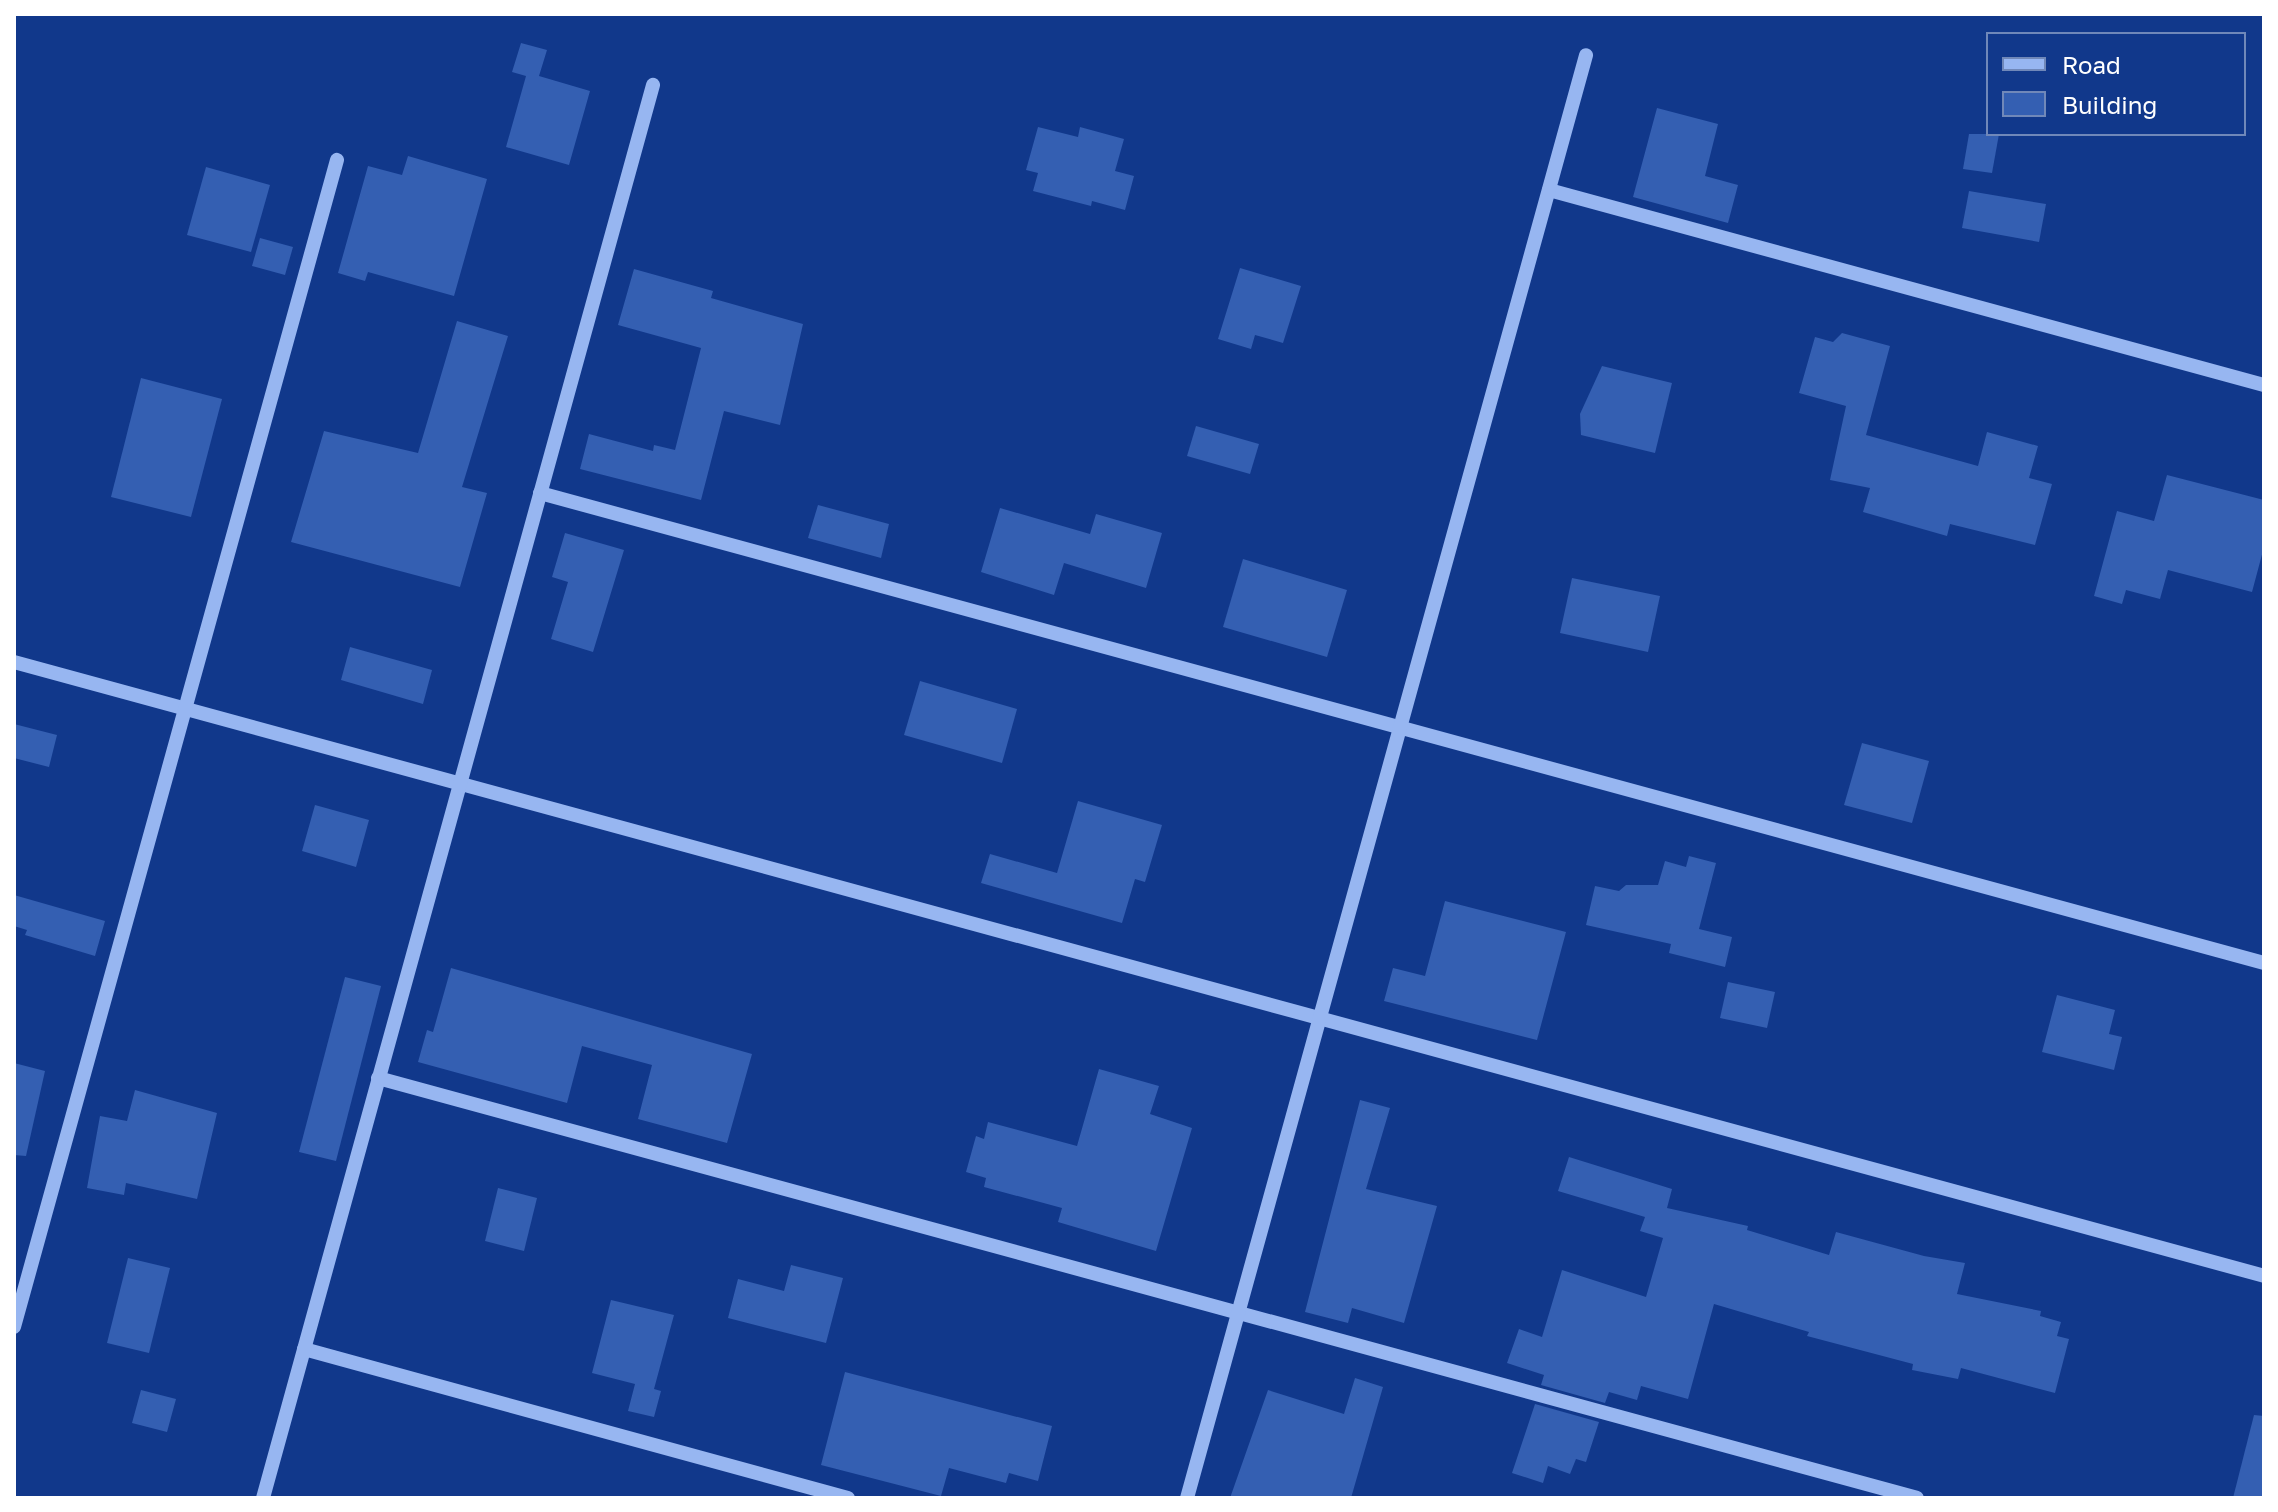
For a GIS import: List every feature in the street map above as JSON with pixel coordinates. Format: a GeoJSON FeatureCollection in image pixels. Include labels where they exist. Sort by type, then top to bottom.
{"type":"FeatureCollection","features":[{"type":"Feature","properties":{"kind":"street"},"geometry":{"type":"LineString","coordinates":[[1187,1498],[1586,55]]}},
{"type":"Feature","properties":{"kind":"street"},"geometry":{"type":"LineString","coordinates":[[263,1498],[653,85]]}},
{"type":"Feature","properties":{"kind":"street"},"geometry":{"type":"LineString","coordinates":[[14,1327],[337,160]]}},
{"type":"Feature","properties":{"kind":"street"},"geometry":{"type":"LineString","coordinates":[[1549,190],[2264,385]]}},
{"type":"Feature","properties":{"kind":"street"},"geometry":{"type":"LineString","coordinates":[[540,493],[2264,963]]}},
{"type":"Feature","properties":{"kind":"street"},"geometry":{"type":"LineString","coordinates":[[14,662],[2264,1276]]}},
{"type":"Feature","properties":{"kind":"street"},"geometry":{"type":"LineString","coordinates":[[378,1078],[1917,1498]]}},
{"type":"Feature","properties":{"kind":"street"},"geometry":{"type":"LineString","coordinates":[[304,1349],[848,1498]]}},
{"type":"Feature","properties":{"kind":"building"},"geometry":{"type":"Polygon","coordinates":[[[521,43],[547,50],[539,76],[590,91],[569,165],[506,147],[526,76],[512,72],[521,43]]]}},
{"type":"Feature","properties":{"kind":"building"},"geometry":{"type":"Polygon","coordinates":[[[1657,108],[1718,124],[1705,176],[1738,185],[1728,223],[1633,197],[1657,108]]]}},
{"type":"Feature","properties":{"kind":"building"},"geometry":{"type":"Polygon","coordinates":[[[1038,127],[1078,137],[1080,127],[1124,139],[1115,171],[1134,176],[1125,210],[1092,201],[1091,206],[1033,191],[1038,173],[1026,170],[1038,127]]]}},
{"type":"Feature","properties":{"kind":"building"},"geometry":{"type":"Polygon","coordinates":[[[1969,134],[1999,136],[1992,173],[1963,169],[1969,134]]]}},
{"type":"Feature","properties":{"kind":"building"},"geometry":{"type":"Polygon","coordinates":[[[408,156],[487,179],[454,296],[368,272],[365,281],[338,273],[368,166],[402,175],[408,156]]]}},
{"type":"Feature","properties":{"kind":"building"},"geometry":{"type":"Polygon","coordinates":[[[206,167],[270,185],[251,252],[187,235],[206,167]]]}},
{"type":"Feature","properties":{"kind":"building"},"geometry":{"type":"Polygon","coordinates":[[[1969,191],[2046,204],[2039,242],[1962,228],[1969,191]]]}},
{"type":"Feature","properties":{"kind":"building"},"geometry":{"type":"Polygon","coordinates":[[[260,238],[293,247],[285,275],[252,266],[260,238]]]}},
{"type":"Feature","properties":{"kind":"building"},"geometry":{"type":"Polygon","coordinates":[[[1240,268],[1301,286],[1283,343],[1255,335],[1251,349],[1218,339],[1240,268]]]}},
{"type":"Feature","properties":{"kind":"building"},"geometry":{"type":"Polygon","coordinates":[[[634,269],[713,291],[711,298],[803,324],[780,425],[724,411],[701,500],[580,469],[589,434],[653,451],[654,445],[675,450],[701,348],[618,325],[634,269]]]}},
{"type":"Feature","properties":{"kind":"building"},"geometry":{"type":"Polygon","coordinates":[[[457,321],[508,336],[462,487],[487,493],[460,587],[291,542],[324,431],[418,453],[457,321]]]}},
{"type":"Feature","properties":{"kind":"building"},"geometry":{"type":"Polygon","coordinates":[[[1842,333],[1890,346],[1866,435],[1978,466],[1987,432],[2038,446],[2029,478],[2052,484],[2035,545],[1950,524],[1947,536],[1863,512],[1870,488],[1830,480],[1846,406],[1799,393],[1815,337],[1833,342],[1842,333]]]}},
{"type":"Feature","properties":{"kind":"building"},"geometry":{"type":"Polygon","coordinates":[[[1602,366],[1672,383],[1655,453],[1581,435],[1580,414],[1602,366]]]}},
{"type":"Feature","properties":{"kind":"building"},"geometry":{"type":"Polygon","coordinates":[[[141,378],[222,399],[191,517],[111,497],[141,378]]]}},
{"type":"Feature","properties":{"kind":"building"},"geometry":{"type":"Polygon","coordinates":[[[1196,426],[1259,444],[1250,474],[1187,456],[1196,426]]]}},
{"type":"Feature","properties":{"kind":"building"},"geometry":{"type":"Polygon","coordinates":[[[2167,475],[2264,500],[2264,547],[2252,592],[2168,570],[2160,599],[2126,590],[2122,604],[2094,596],[2117,511],[2154,521],[2167,475]]]}},
{"type":"Feature","properties":{"kind":"building"},"geometry":{"type":"Polygon","coordinates":[[[818,505],[889,524],[881,558],[808,538],[818,505]]]}},
{"type":"Feature","properties":{"kind":"building"},"geometry":{"type":"Polygon","coordinates":[[[1000,508],[1090,534],[1096,514],[1162,533],[1146,588],[1064,563],[1054,595],[981,572],[1000,508]]]}},
{"type":"Feature","properties":{"kind":"building"},"geometry":{"type":"Polygon","coordinates":[[[565,533],[624,550],[593,652],[551,639],[568,582],[552,577],[565,533]]]}},
{"type":"Feature","properties":{"kind":"building"},"geometry":{"type":"Polygon","coordinates":[[[1243,559],[1347,590],[1327,657],[1223,627],[1243,559]]]}},
{"type":"Feature","properties":{"kind":"building"},"geometry":{"type":"Polygon","coordinates":[[[1572,578],[1660,596],[1648,652],[1560,633],[1572,578]]]}},
{"type":"Feature","properties":{"kind":"building"},"geometry":{"type":"Polygon","coordinates":[[[350,647],[432,670],[423,704],[341,680],[350,647]]]}},
{"type":"Feature","properties":{"kind":"building"},"geometry":{"type":"Polygon","coordinates":[[[920,681],[1017,709],[1002,763],[904,735],[920,681]]]}},
{"type":"Feature","properties":{"kind":"building"},"geometry":{"type":"Polygon","coordinates":[[[14,724],[57,735],[49,767],[14,758],[14,724]]]}},
{"type":"Feature","properties":{"kind":"building"},"geometry":{"type":"Polygon","coordinates":[[[1862,743],[1929,761],[1912,823],[1844,805],[1862,743]]]}},
{"type":"Feature","properties":{"kind":"building"},"geometry":{"type":"Polygon","coordinates":[[[1078,801],[1162,825],[1145,882],[1135,879],[1122,923],[981,883],[990,854],[1057,873],[1078,801]]]}},
{"type":"Feature","properties":{"kind":"building"},"geometry":{"type":"Polygon","coordinates":[[[315,805],[369,820],[356,867],[302,851],[315,805]]]}},
{"type":"Feature","properties":{"kind":"building"},"geometry":{"type":"Polygon","coordinates":[[[1689,856],[1716,863],[1699,929],[1732,937],[1725,967],[1669,953],[1671,944],[1586,925],[1595,886],[1619,891],[1626,885],[1658,885],[1665,861],[1686,867],[1689,856]]]}},
{"type":"Feature","properties":{"kind":"building"},"geometry":{"type":"Polygon","coordinates":[[[14,895],[105,921],[95,956],[25,935],[27,930],[14,926],[14,895]]]}},
{"type":"Feature","properties":{"kind":"building"},"geometry":{"type":"Polygon","coordinates":[[[1445,901],[1566,932],[1537,1040],[1384,1001],[1393,968],[1425,976],[1445,901]]]}},
{"type":"Feature","properties":{"kind":"building"},"geometry":{"type":"Polygon","coordinates":[[[451,968],[752,1054],[727,1143],[638,1119],[652,1065],[582,1046],[567,1103],[418,1062],[427,1030],[433,1032],[451,968]]]}},
{"type":"Feature","properties":{"kind":"building"},"geometry":{"type":"Polygon","coordinates":[[[345,977],[381,986],[336,1161],[299,1152],[345,977]]]}},
{"type":"Feature","properties":{"kind":"building"},"geometry":{"type":"Polygon","coordinates":[[[1728,982],[1775,992],[1767,1028],[1720,1018],[1728,982]]]}},
{"type":"Feature","properties":{"kind":"building"},"geometry":{"type":"Polygon","coordinates":[[[2057,995],[2115,1010],[2109,1034],[2122,1037],[2114,1070],[2042,1052],[2057,995]]]}},
{"type":"Feature","properties":{"kind":"building"},"geometry":{"type":"Polygon","coordinates":[[[14,1063],[45,1071],[26,1156],[14,1155],[14,1063]]]}},
{"type":"Feature","properties":{"kind":"building"},"geometry":{"type":"Polygon","coordinates":[[[1099,1069],[1159,1086],[1150,1114],[1192,1128],[1156,1251],[1058,1222],[1062,1208],[984,1187],[986,1178],[966,1172],[976,1136],[984,1139],[988,1122],[1077,1146],[1099,1069]]]}},
{"type":"Feature","properties":{"kind":"building"},"geometry":{"type":"Polygon","coordinates":[[[135,1090],[217,1113],[197,1199],[126,1183],[124,1195],[87,1188],[100,1116],[127,1121],[135,1090]]]}},
{"type":"Feature","properties":{"kind":"building"},"geometry":{"type":"Polygon","coordinates":[[[1360,1100],[1390,1108],[1366,1189],[1437,1206],[1404,1323],[1352,1308],[1348,1323],[1305,1312],[1360,1100]]]}},
{"type":"Feature","properties":{"kind":"building"},"geometry":{"type":"Polygon","coordinates":[[[1569,1157],[1672,1189],[1667,1208],[1748,1226],[1747,1230],[1829,1255],[1836,1232],[1924,1256],[1965,1263],[1957,1294],[2041,1311],[2040,1316],[2061,1322],[2057,1336],[2069,1339],[2055,1393],[1961,1368],[1958,1379],[1912,1370],[1913,1364],[1807,1336],[1809,1332],[1714,1304],[1688,1399],[1641,1386],[1637,1400],[1609,1392],[1605,1403],[1541,1385],[1544,1375],[1507,1363],[1519,1329],[1542,1337],[1562,1270],[1646,1297],[1663,1238],[1640,1231],[1645,1217],[1558,1191],[1569,1157]]]}},
{"type":"Feature","properties":{"kind":"building"},"geometry":{"type":"Polygon","coordinates":[[[498,1188],[537,1198],[524,1251],[485,1241],[498,1188]]]}},
{"type":"Feature","properties":{"kind":"building"},"geometry":{"type":"Polygon","coordinates":[[[128,1258],[170,1268],[149,1353],[107,1343],[128,1258]]]}},
{"type":"Feature","properties":{"kind":"building"},"geometry":{"type":"Polygon","coordinates":[[[791,1265],[843,1278],[826,1343],[728,1318],[738,1279],[784,1291],[791,1265]]]}},
{"type":"Feature","properties":{"kind":"building"},"geometry":{"type":"Polygon","coordinates":[[[611,1300],[674,1315],[654,1389],[661,1391],[654,1417],[628,1411],[635,1384],[592,1373],[611,1300]]]}},
{"type":"Feature","properties":{"kind":"building"},"geometry":{"type":"Polygon","coordinates":[[[845,1372],[1052,1426],[1038,1481],[1009,1473],[1006,1483],[949,1468],[941,1496],[821,1465],[845,1372]]]}},
{"type":"Feature","properties":{"kind":"building"},"geometry":{"type":"Polygon","coordinates":[[[1355,1378],[1383,1387],[1351,1498],[1230,1498],[1268,1390],[1344,1414],[1355,1378]]]}},
{"type":"Feature","properties":{"kind":"building"},"geometry":{"type":"Polygon","coordinates":[[[141,1390],[176,1399],[167,1432],[132,1423],[141,1390]]]}},
{"type":"Feature","properties":{"kind":"building"},"geometry":{"type":"Polygon","coordinates":[[[1535,1404],[1599,1422],[1586,1462],[1576,1459],[1570,1474],[1548,1466],[1543,1483],[1512,1473],[1535,1404]]]}},
{"type":"Feature","properties":{"kind":"building"},"geometry":{"type":"Polygon","coordinates":[[[2254,1415],[2264,1416],[2264,1498],[2233,1498],[2254,1415]]]}}]}
